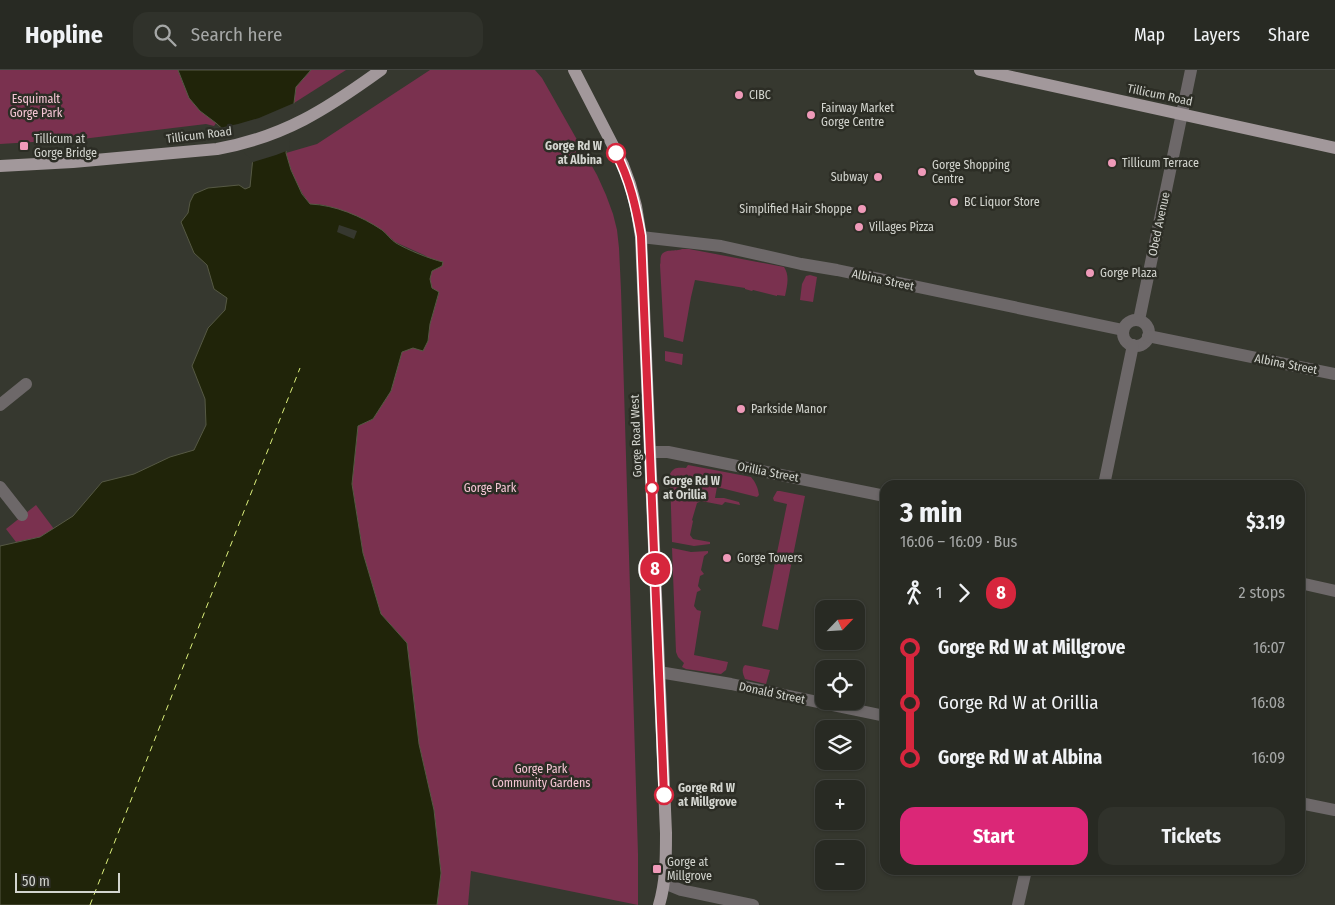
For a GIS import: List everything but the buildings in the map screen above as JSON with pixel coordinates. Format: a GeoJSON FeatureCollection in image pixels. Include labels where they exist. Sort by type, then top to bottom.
{"type":"FeatureCollection","features":[{"type":"Feature","properties":{"kind":"main road","name":"Tillicum Road"},"geometry":{"type":"LineString","coordinates":[[0,166],[73,162],[217,149],[237,145],[284,130],[304,121],[345,96],[382,70]]}},
{"type":"Feature","properties":{"kind":"main road"},"geometry":{"type":"LineString","coordinates":[[564,70],[584,89]]}},
{"type":"Feature","properties":{"kind":"main road","name":"Gorge Road West"},"geometry":{"type":"LineString","coordinates":[[574,70],[623,165],[636,206],[641,236],[666,833],[666,865],[659,905]]}},
{"type":"Feature","properties":{"kind":"main road"},"geometry":{"type":"LineString","coordinates":[[582,70],[584,89]]}},
{"type":"Feature","properties":{"kind":"main road","name":"Tillicum Road"},"geometry":{"type":"LineString","coordinates":[[984,70],[1335,148]]}},
{"type":"Feature","properties":{"kind":"street","name":"Obed Avenue"},"geometry":{"type":"LineString","coordinates":[[1139,320],[1192,70]]}},
{"type":"Feature","properties":{"kind":"street","name":"Albina Street"},"geometry":{"type":"LineString","coordinates":[[641,236],[721,246],[1123,330]]}},
{"type":"Feature","properties":{"kind":"street"},"geometry":{"type":"LineString","coordinates":[[1139,320],[1148,328],[1148,336],[1142,344],[1133,345],[1125,340],[1123,330],[1130,321],[1139,320]]}},
{"type":"Feature","properties":{"kind":"street","name":"Albina Street"},"geometry":{"type":"LineString","coordinates":[[1148,336],[1335,374]]}},
{"type":"Feature","properties":{"kind":"street"},"geometry":{"type":"LineString","coordinates":[[1105,480],[1133,345]]}},
{"type":"Feature","properties":{"kind":"street"},"geometry":{"type":"LineString","coordinates":[[0,405],[26,384]]}},
{"type":"Feature","properties":{"kind":"street","name":"Orillia Street"},"geometry":{"type":"LineString","coordinates":[[650,452],[668,452],[880,495]]}},
{"type":"Feature","properties":{"kind":"street"},"geometry":{"type":"LineString","coordinates":[[0,487],[22,515]]}},
{"type":"Feature","properties":{"kind":"street"},"geometry":{"type":"LineString","coordinates":[[1305,585],[1335,591]]}},
{"type":"Feature","properties":{"kind":"street","name":"Donald Street"},"geometry":{"type":"LineString","coordinates":[[659,672],[731,684],[880,715]]}},
{"type":"Feature","properties":{"kind":"street"},"geometry":{"type":"LineString","coordinates":[[1305,804],[1335,810]]}},
{"type":"Feature","properties":{"kind":"street"},"geometry":{"type":"LineString","coordinates":[[1018,905],[1025,875]]}},
{"type":"Feature","properties":{"kind":"street"},"geometry":{"type":"LineString","coordinates":[[664,883],[682,890],[753,905]]}},
{"type":"Feature","properties":{"kind":"green space","name":"Esquimalt Gorge Park"},"geometry":{"type":"Polygon","coordinates":[[[0,70],[178,70],[192,100],[216,123],[214,126],[206,124],[82,139],[0,144],[0,70]]]}},
{"type":"Feature","properties":{"kind":"green space"},"geometry":{"type":"Polygon","coordinates":[[[311,70],[346,70],[294,103],[296,87],[311,70]]]}},
{"type":"Feature","properties":{"kind":"green space","name":"Gorge Park"},"geometry":{"type":"Polygon","coordinates":[[[430,70],[535,70],[542,78],[597,175],[613,214],[617,230],[621,290],[638,905],[471,871],[468,905],[437,905],[441,873],[434,810],[419,744],[407,643],[381,614],[363,553],[352,484],[358,426],[373,419],[391,391],[402,352],[428,341],[430,324],[439,293],[432,288],[430,279],[432,271],[442,266],[424,255],[395,242],[383,231],[363,219],[324,205],[310,204],[295,180],[286,153],[317,144],[430,70]]]}},
{"type":"Feature","properties":{"kind":"green space"},"geometry":{"type":"Polygon","coordinates":[[[682,249],[784,267],[787,277],[785,296],[695,280],[683,342],[664,337],[661,257],[667,251],[682,249]]]}},
{"type":"Feature","properties":{"kind":"green space"},"geometry":{"type":"Polygon","coordinates":[[[806,276],[817,277],[813,302],[800,300],[802,284],[806,276]]]}},
{"type":"Feature","properties":{"kind":"green space"},"geometry":{"type":"Polygon","coordinates":[[[665,351],[683,354],[682,365],[665,361],[665,351]]]}},
{"type":"Feature","properties":{"kind":"green space"},"geometry":{"type":"Polygon","coordinates":[[[688,465],[751,477],[758,490],[759,495],[757,497],[717,487],[715,498],[739,502],[740,505],[725,502],[722,505],[701,501],[697,503],[690,535],[693,539],[710,542],[710,544],[694,546],[672,542],[670,474],[675,469],[686,468],[688,465]]]}},
{"type":"Feature","properties":{"kind":"green space"},"geometry":{"type":"Polygon","coordinates":[[[777,491],[805,496],[778,630],[762,626],[787,504],[774,501],[773,498],[777,491]]]}},
{"type":"Feature","properties":{"kind":"green space"},"geometry":{"type":"Polygon","coordinates":[[[36,505],[54,529],[40,537],[16,542],[6,529],[36,505]]]}},
{"type":"Feature","properties":{"kind":"green space"},"geometry":{"type":"Polygon","coordinates":[[[672,548],[691,552],[708,551],[704,556],[701,570],[704,574],[700,576],[698,586],[701,590],[697,592],[694,606],[697,610],[701,611],[694,655],[728,662],[726,670],[721,674],[686,669],[682,667],[684,663],[676,652],[672,548]]]}},
{"type":"Feature","properties":{"kind":"green space"},"geometry":{"type":"Polygon","coordinates":[[[745,665],[770,670],[766,684],[745,679],[743,670],[745,665]]]}},
{"type":"Feature","properties":{"kind":"shaded area"},"geometry":{"type":"Polygon","coordinates":[[[178,70],[311,70],[296,87],[294,103],[289,118],[286,153],[291,170],[302,194],[310,204],[338,209],[357,216],[382,230],[401,246],[443,262],[442,266],[432,271],[430,279],[432,288],[439,292],[430,324],[428,341],[423,351],[413,348],[402,352],[391,391],[373,419],[358,426],[352,484],[363,553],[381,614],[407,643],[419,744],[434,810],[441,873],[437,905],[0,905],[0,546],[40,537],[73,516],[102,482],[134,474],[170,457],[194,450],[206,425],[205,399],[192,366],[208,328],[225,310],[227,298],[214,289],[207,265],[194,253],[181,222],[188,213],[194,194],[208,188],[239,185],[245,189],[250,187],[253,157],[200,111],[189,98],[178,70]]]}},
{"type":"Feature","properties":{"kind":"pier"},"geometry":{"type":"Polygon","coordinates":[[[294,103],[296,106],[292,118],[289,150],[276,155],[250,163],[250,158],[219,128],[259,118],[294,103]]]}},
{"type":"Feature","properties":{"kind":"pier"},"geometry":{"type":"Polygon","coordinates":[[[339,225],[357,231],[354,239],[337,232],[339,225]]]}},
{"type":"Feature","properties":{"kind":"ferry route"},"geometry":{"type":"LineString","coordinates":[[90,905],[300,368]]}},
{"type":"Feature","properties":{"kind":"bus line","name":"8"},"geometry":{"type":"LineString","coordinates":[[616,153],[630,184],[641,236],[664,795]]}},
{"type":"Feature","properties":{"kind":"place","name":"CIBC"},"geometry":{"type":"Point","coordinates":[739,95]}},
{"type":"Feature","properties":{"kind":"place","name":"Fairway Market Gorge Centre"},"geometry":{"type":"Point","coordinates":[811,115]}},
{"type":"Feature","properties":{"kind":"place","name":"Tillicum at Gorge Bridge"},"geometry":{"type":"Point","coordinates":[24,146]}},
{"type":"Feature","properties":{"kind":"place","name":"Gorge Rd W at Albina"},"geometry":{"type":"Point","coordinates":[616,153]}},
{"type":"Feature","properties":{"kind":"place","name":"Tillicum Terrace"},"geometry":{"type":"Point","coordinates":[1112,163]}},
{"type":"Feature","properties":{"kind":"place","name":"Gorge Shopping Centre"},"geometry":{"type":"Point","coordinates":[922,172]}},
{"type":"Feature","properties":{"kind":"place","name":"Subway"},"geometry":{"type":"Point","coordinates":[878,177]}},
{"type":"Feature","properties":{"kind":"place","name":"BC Liquor Store"},"geometry":{"type":"Point","coordinates":[954,202]}},
{"type":"Feature","properties":{"kind":"place","name":"Simplified Hair Shoppe"},"geometry":{"type":"Point","coordinates":[862,209]}},
{"type":"Feature","properties":{"kind":"place","name":"Villages Pizza"},"geometry":{"type":"Point","coordinates":[859,227]}},
{"type":"Feature","properties":{"kind":"place","name":"Gorge Plaza"},"geometry":{"type":"Point","coordinates":[1090,273]}},
{"type":"Feature","properties":{"kind":"place","name":"Parkside Manor"},"geometry":{"type":"Point","coordinates":[741,409]}},
{"type":"Feature","properties":{"kind":"place","name":"Gorge Rd W at Orillia"},"geometry":{"type":"Point","coordinates":[652,488]}},
{"type":"Feature","properties":{"kind":"place","name":"Gorge Towers"},"geometry":{"type":"Point","coordinates":[727,558]}},
{"type":"Feature","properties":{"kind":"place","name":"Gorge Rd W at Millgrove"},"geometry":{"type":"Point","coordinates":[664,795]}},
{"type":"Feature","properties":{"kind":"place","name":"Gorge at Millgrove"},"geometry":{"type":"Point","coordinates":[657,869]}},
{"type":"Feature","properties":{"kind":"park label","name":"Gorge Park Community Gardens"},"geometry":{"type":"Point","coordinates":[541,776]}}]}
